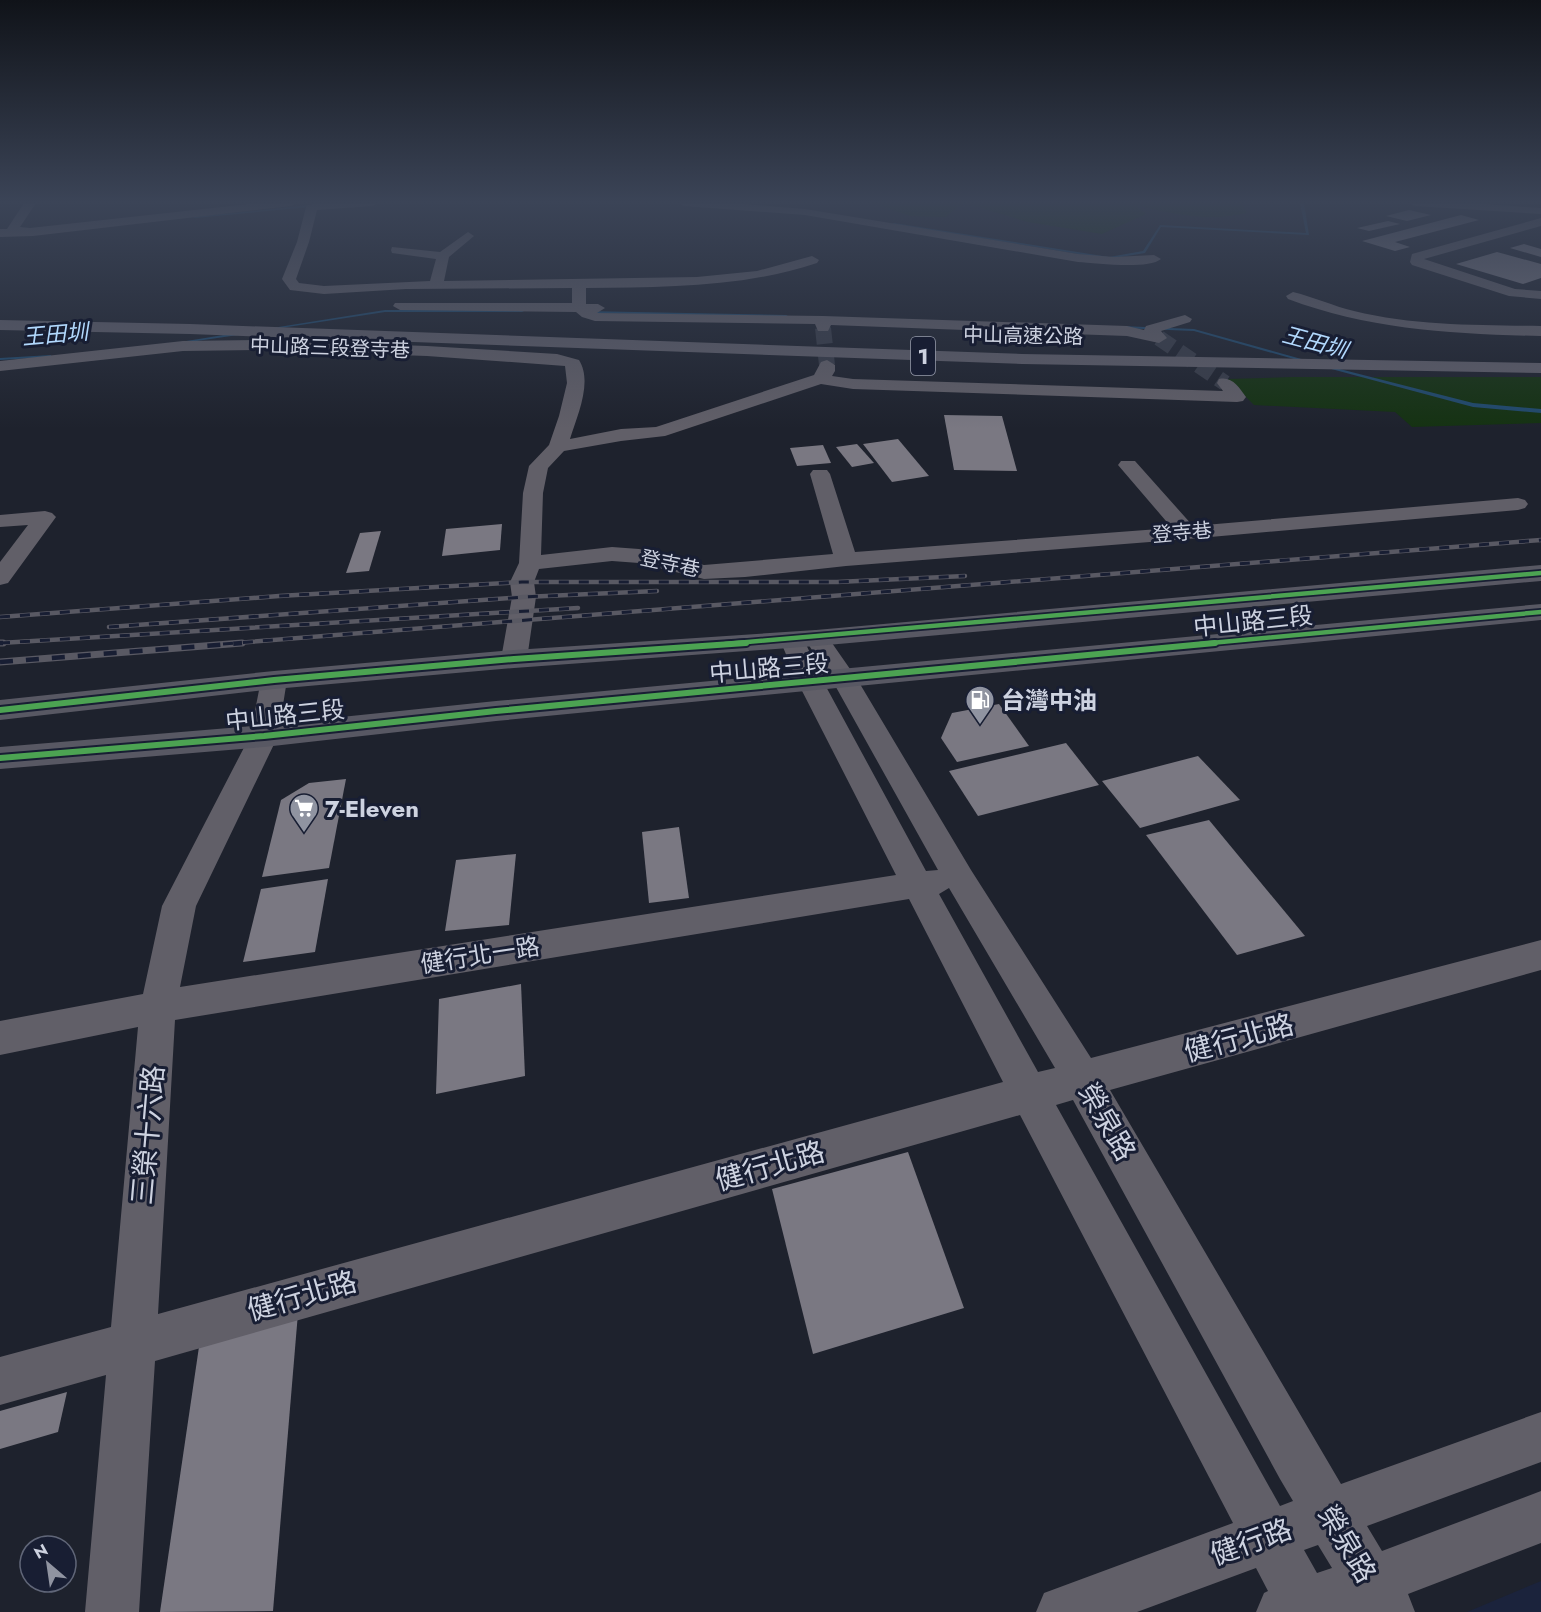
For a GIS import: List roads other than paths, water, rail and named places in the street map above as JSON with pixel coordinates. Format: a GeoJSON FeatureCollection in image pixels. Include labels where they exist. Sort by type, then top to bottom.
{"type":"FeatureCollection","features":[{"type":"Feature","properties":{"kind":"highway","name":"中山高速公路"},"geometry":{"type":"LineString","coordinates":[[0,312],[357,320],[1196,349],[1541,352]]}},
{"type":"Feature","properties":{"kind":"highway","name":"中山高速公路"},"geometry":{"type":"LineString","coordinates":[[0,326],[190,329],[1022,359],[1541,368]]}},
{"type":"Feature","properties":{"kind":"main road","name":"中山路三段"},"geometry":{"type":"LineString","coordinates":[[0,710],[274,680],[514,658],[804,639],[1541,573]]}},
{"type":"Feature","properties":{"kind":"main road","name":"中山路三段"},"geometry":{"type":"LineString","coordinates":[[0,758],[264,736],[496,711],[1541,612]]}},
{"type":"Feature","properties":{"kind":"street"},"geometry":{"type":"LineString","coordinates":[[289,278],[295,287],[324,290],[722,278]]}},
{"type":"Feature","properties":{"kind":"street"},"geometry":{"type":"LineString","coordinates":[[436,285],[438,278]]}},
{"type":"Feature","properties":{"kind":"street"},"geometry":{"type":"LineString","coordinates":[[1468,278],[1514,293],[1541,295]]}},
{"type":"Feature","properties":{"kind":"street"},"geometry":{"type":"LineString","coordinates":[[579,284],[579,307],[586,314],[595,317],[1127,332],[1159,338],[1151,329],[1185,319]]}},
{"type":"Feature","properties":{"kind":"street"},"geometry":{"type":"LineString","coordinates":[[1293,296],[1321,308],[1389,322],[1447,329],[1541,331]]}},
{"type":"Feature","properties":{"kind":"street"},"geometry":{"type":"LineString","coordinates":[[400,306],[809,312]]}},
{"type":"Feature","properties":{"kind":"street","name":"中山路三段登寺巷"},"geometry":{"type":"LineString","coordinates":[[0,366],[183,346],[416,350],[556,359],[573,363],[576,372],[570,407],[558,447],[539,466],[533,493],[530,563],[522,582],[524,597],[514,658]]}},
{"type":"Feature","properties":{"kind":"street"},"geometry":{"type":"LineString","coordinates":[[558,447],[621,435],[658,432],[824,372],[854,384],[1237,397],[1225,382]]}},
{"type":"Feature","properties":{"kind":"street"},"geometry":{"type":"LineString","coordinates":[[1128,465],[1188,533]]}},
{"type":"Feature","properties":{"kind":"street"},"geometry":{"type":"LineString","coordinates":[[820,474],[846,559]]}},
{"type":"Feature","properties":{"kind":"street","name":"登寺巷"},"geometry":{"type":"LineString","coordinates":[[530,563],[612,554],[639,556],[704,572],[1518,504]]}},
{"type":"Feature","properties":{"kind":"street"},"geometry":{"type":"LineString","coordinates":[[0,521],[45,517],[0,578]]}},
{"type":"Feature","properties":{"kind":"street","name":"榮泉路"},"geometry":{"type":"LineString","coordinates":[[804,639],[827,681],[917,884],[1268,1535],[1298,1609]]}},
{"type":"Feature","properties":{"kind":"street","name":"三榮十六路"},"geometry":{"type":"LineString","coordinates":[[112,1612],[158,1006],[179,906],[264,736],[274,680]]}},
{"type":"Feature","properties":{"kind":"street","name":"榮泉路"},"geometry":{"type":"LineString","coordinates":[[827,681],[960,879],[1083,1080],[1328,1514],[1379,1597]]}},
{"type":"Feature","properties":{"kind":"street","name":"健行北一路"},"geometry":{"type":"LineString","coordinates":[[0,1038],[158,1006],[960,879]]}},
{"type":"Feature","properties":{"kind":"street","name":"健行北路"},"geometry":{"type":"LineString","coordinates":[[0,1381],[1031,1093],[1541,955]]}},
{"type":"Feature","properties":{"kind":"street","name":"健行路"},"geometry":{"type":"LineString","coordinates":[[1063,1612],[1268,1535],[1541,1437]]}},
{"type":"Feature","properties":{"kind":"street"},"geometry":{"type":"LineString","coordinates":[[1298,1609],[1379,1597],[1541,1516]]}},
{"type":"Feature","properties":{"kind":"waterway","name":"王田圳"},"geometry":{"type":"LineString","coordinates":[[268,329],[385,311],[522,311]]}},
{"type":"Feature","properties":{"kind":"waterway","name":"王田圳"},"geometry":{"type":"LineString","coordinates":[[587,312],[786,316]]}},
{"type":"Feature","properties":{"kind":"waterway","name":"王田圳"},"geometry":{"type":"LineString","coordinates":[[1121,327],[1194,330],[1310,362]]}},
{"type":"Feature","properties":{"kind":"waterway","name":"王田圳"},"geometry":{"type":"LineString","coordinates":[[176,343],[236,334]]}},
{"type":"Feature","properties":{"kind":"waterway","name":"王田圳"},"geometry":{"type":"LineString","coordinates":[[0,359],[49,356]]}},
{"type":"Feature","properties":{"kind":"waterway","name":"王田圳"},"geometry":{"type":"LineString","coordinates":[[1326,366],[1473,405],[1541,411]]}},
{"type":"Feature","properties":{"kind":"tunnel"},"geometry":{"type":"LineString","coordinates":[[823,328],[827,365]]}},
{"type":"Feature","properties":{"kind":"tunnel"},"geometry":{"type":"LineString","coordinates":[[1159,338],[1225,383]]}},
{"type":"Feature","properties":{"kind":"railway"},"geometry":{"type":"LineString","coordinates":[[223,644],[1541,540]]}},
{"type":"Feature","properties":{"kind":"railway"},"geometry":{"type":"LineString","coordinates":[[0,617],[279,596],[522,582],[837,582],[965,576]]}},
{"type":"Feature","properties":{"kind":"railway"},"geometry":{"type":"LineString","coordinates":[[109,627],[524,597],[657,591]]}},
{"type":"Feature","properties":{"kind":"railway"},"geometry":{"type":"LineString","coordinates":[[3,643],[0,643],[578,608]]}},
{"type":"Feature","properties":{"kind":"railway"},"geometry":{"type":"LineString","coordinates":[[0,662],[242,643]]}},
{"type":"Feature","properties":{"kind":"place","name":"台灣中油"},"geometry":{"type":"Point","coordinates":[980,726]}},
{"type":"Feature","properties":{"kind":"place","name":"7-Eleven"},"geometry":{"type":"Point","coordinates":[304,834]}}]}
